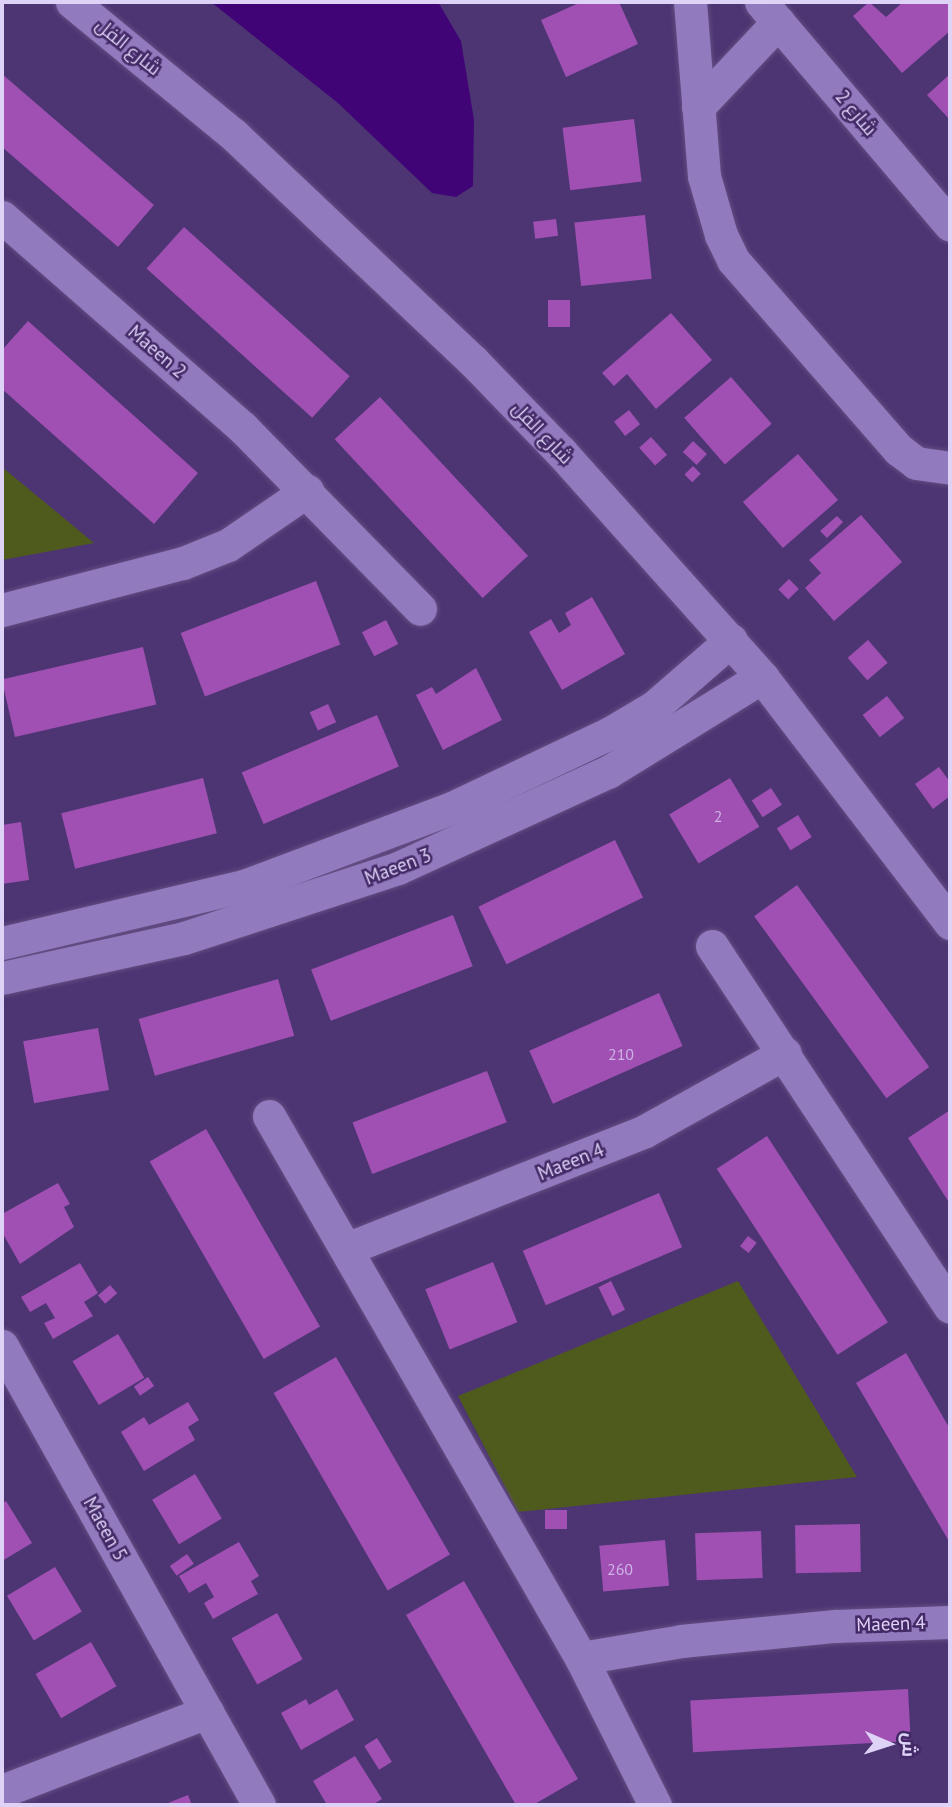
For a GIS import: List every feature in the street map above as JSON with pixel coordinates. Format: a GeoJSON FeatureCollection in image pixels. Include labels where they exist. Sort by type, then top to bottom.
{"type":"FeatureCollection","features":[{"type":"Feature","properties":{"kind":"street","name":"شارع الفل"},"geometry":{"type":"LineString","coordinates":[[72,2],[234,135],[473,361],[731,640],[950,923]]}},
{"type":"Feature","properties":{"kind":"street"},"geometry":{"type":"LineString","coordinates":[[690,2],[698,107],[712,210],[721,235],[748,282],[899,450],[916,463],[950,468]]}},
{"type":"Feature","properties":{"kind":"street"},"geometry":{"type":"LineString","coordinates":[[698,107],[770,12]]}},
{"type":"Feature","properties":{"kind":"street","name":"شارع 2"},"geometry":{"type":"LineString","coordinates":[[770,12],[950,225]]}},
{"type":"Feature","properties":{"kind":"street","name":"Maeen 2"},"geometry":{"type":"LineString","coordinates":[[2,217],[243,428],[420,609]]}},
{"type":"Feature","properties":{"kind":"street"},"geometry":{"type":"LineString","coordinates":[[2,610],[183,563],[228,545],[307,491]]}},
{"type":"Feature","properties":{"kind":"street","name":"Maeen 3"},"geometry":{"type":"LineString","coordinates":[[2,943],[244,886],[452,808],[610,733],[654,706],[731,640]]}},
{"type":"Feature","properties":{"kind":"street","name":"Maeen 3"},"geometry":{"type":"LineString","coordinates":[[2,978],[196,934],[398,868],[608,772],[762,677]]}},
{"type":"Feature","properties":{"kind":"street"},"geometry":{"type":"LineString","coordinates":[[712,946],[950,1307]]}},
{"type":"Feature","properties":{"kind":"street","name":"Maeen 4"},"geometry":{"type":"LineString","coordinates":[[346,1249],[623,1141],[785,1053]]}},
{"type":"Feature","properties":{"kind":"street"},"geometry":{"type":"LineString","coordinates":[[269,1116],[581,1658],[655,1805]]}},
{"type":"Feature","properties":{"kind":"street","name":"Maeen 5"},"geometry":{"type":"LineString","coordinates":[[2,1346],[259,1805]]}},
{"type":"Feature","properties":{"kind":"street","name":"Maeen 4"},"geometry":{"type":"LineString","coordinates":[[581,1658],[694,1640],[950,1622]]}},
{"type":"Feature","properties":{"kind":"street"},"geometry":{"type":"LineString","coordinates":[[2,1791],[207,1712]]}},
{"type":"Feature","properties":{"kind":"green space"},"geometry":{"type":"Polygon","coordinates":[[[2,467],[94,543],[2,560],[2,467]]]}},
{"type":"Feature","properties":{"kind":"green space"},"geometry":{"type":"Polygon","coordinates":[[[738,1281],[857,1477],[518,1512],[458,1396],[738,1281]]]}},
{"type":"Feature","properties":{"kind":"shaded area"},"geometry":{"type":"Polygon","coordinates":[[[211,2],[438,2],[461,41],[474,120],[473,186],[456,197],[432,193],[338,103],[211,2]]]}},
{"type":"Feature","properties":{"kind":"building"},"geometry":{"type":"Polygon","coordinates":[[[581,2],[619,2],[638,44],[566,77],[541,20],[581,2]]]}},
{"type":"Feature","properties":{"kind":"building"},"geometry":{"type":"Polygon","coordinates":[[[869,2],[886,17],[903,2],[946,2],[950,7],[950,31],[902,73],[853,16],[869,2]]]}},
{"type":"Feature","properties":{"kind":"building"},"geometry":{"type":"Polygon","coordinates":[[[2,74],[154,205],[118,247],[2,147],[2,74]]]}},
{"type":"Feature","properties":{"kind":"building"},"geometry":{"type":"Polygon","coordinates":[[[950,74],[950,120],[927,95],[950,74]]]}},
{"type":"Feature","properties":{"kind":"building"},"geometry":{"type":"Polygon","coordinates":[[[634,119],[642,182],[570,190],[563,128],[634,119]]]}},
{"type":"Feature","properties":{"kind":"building"},"geometry":{"type":"Polygon","coordinates":[[[645,215],[652,279],[581,286],[574,222],[645,215]]]}},
{"type":"Feature","properties":{"kind":"building"},"geometry":{"type":"Polygon","coordinates":[[[556,219],[558,236],[535,239],[533,222],[556,219]]]}},
{"type":"Feature","properties":{"kind":"building"},"geometry":{"type":"Polygon","coordinates":[[[184,227],[350,376],[312,418],[147,269],[184,227]]]}},
{"type":"Feature","properties":{"kind":"building"},"geometry":{"type":"Polygon","coordinates":[[[548,300],[570,300],[570,327],[548,327],[548,300]]]}},
{"type":"Feature","properties":{"kind":"building"},"geometry":{"type":"Polygon","coordinates":[[[671,313],[712,360],[656,409],[627,374],[614,386],[602,373],[671,313]]]}},
{"type":"Feature","properties":{"kind":"building"},"geometry":{"type":"Polygon","coordinates":[[[28,321],[198,473],[154,524],[2,389],[2,350],[28,321]]]}},
{"type":"Feature","properties":{"kind":"building"},"geometry":{"type":"Polygon","coordinates":[[[731,377],[772,424],[725,464],[684,418],[731,377]]]}},
{"type":"Feature","properties":{"kind":"building"},"geometry":{"type":"Polygon","coordinates":[[[380,397],[528,556],[483,598],[335,439],[380,397]]]}},
{"type":"Feature","properties":{"kind":"building"},"geometry":{"type":"Polygon","coordinates":[[[629,410],[640,424],[625,436],[614,422],[629,410]]]}},
{"type":"Feature","properties":{"kind":"building"},"geometry":{"type":"Polygon","coordinates":[[[651,437],[667,455],[655,466],[639,448],[651,437]]]}},
{"type":"Feature","properties":{"kind":"building"},"geometry":{"type":"Polygon","coordinates":[[[693,441],[707,454],[697,465],[683,452],[693,441]]]}},
{"type":"Feature","properties":{"kind":"building"},"geometry":{"type":"Polygon","coordinates":[[[798,454],[838,500],[783,548],[743,502],[798,454]]]}},
{"type":"Feature","properties":{"kind":"building"},"geometry":{"type":"Polygon","coordinates":[[[693,466],[701,474],[692,482],[685,474],[693,466]]]}},
{"type":"Feature","properties":{"kind":"building"},"geometry":{"type":"Polygon","coordinates":[[[861,515],[902,562],[834,621],[805,588],[821,573],[809,560],[861,515]]]}},
{"type":"Feature","properties":{"kind":"building"},"geometry":{"type":"Polygon","coordinates":[[[837,516],[843,522],[827,538],[820,531],[837,516]]]}},
{"type":"Feature","properties":{"kind":"building"},"geometry":{"type":"Polygon","coordinates":[[[789,579],[799,589],[788,600],[778,590],[789,579]]]}},
{"type":"Feature","properties":{"kind":"building"},"geometry":{"type":"Polygon","coordinates":[[[316,581],[340,644],[205,696],[181,633],[316,581]]]}},
{"type":"Feature","properties":{"kind":"building"},"geometry":{"type":"Polygon","coordinates":[[[592,597],[625,654],[562,690],[529,632],[551,619],[559,633],[571,625],[565,613],[592,597]]]}},
{"type":"Feature","properties":{"kind":"building"},"geometry":{"type":"Polygon","coordinates":[[[386,620],[398,644],[374,656],[362,632],[386,620]]]}},
{"type":"Feature","properties":{"kind":"building"},"geometry":{"type":"Polygon","coordinates":[[[868,640],[888,663],[867,680],[848,658],[868,640]]]}},
{"type":"Feature","properties":{"kind":"building"},"geometry":{"type":"Polygon","coordinates":[[[143,647],[156,704],[15,737],[2,680],[143,647]]]}},
{"type":"Feature","properties":{"kind":"building"},"geometry":{"type":"Polygon","coordinates":[[[476,668],[502,720],[443,750],[416,695],[432,687],[436,694],[476,668]]]}},
{"type":"Feature","properties":{"kind":"building"},"geometry":{"type":"Polygon","coordinates":[[[887,696],[904,718],[880,737],[863,715],[887,696]]]}},
{"type":"Feature","properties":{"kind":"building"},"geometry":{"type":"Polygon","coordinates":[[[328,704],[336,722],[318,730],[310,712],[328,704]]]}},
{"type":"Feature","properties":{"kind":"building"},"geometry":{"type":"Polygon","coordinates":[[[377,715],[399,767],[264,824],[242,772],[377,715]]]}},
{"type":"Feature","properties":{"kind":"building"},"geometry":{"type":"Polygon","coordinates":[[[939,767],[950,782],[950,796],[933,809],[915,784],[939,767]]]}},
{"type":"Feature","properties":{"kind":"building"},"geometry":{"type":"Polygon","coordinates":[[[203,778],[217,833],[75,869],[61,813],[203,778]]]}},
{"type":"Feature","properties":{"kind":"building"},"geometry":{"type":"Polygon","coordinates":[[[730,778],[759,827],[698,863],[669,815],[730,778]]]}},
{"type":"Feature","properties":{"kind":"building"},"geometry":{"type":"Polygon","coordinates":[[[771,788],[782,805],[763,817],[752,801],[771,788]]]}},
{"type":"Feature","properties":{"kind":"building"},"geometry":{"type":"Polygon","coordinates":[[[798,815],[812,837],[791,850],[777,828],[798,815]]]}},
{"type":"Feature","properties":{"kind":"building"},"geometry":{"type":"Polygon","coordinates":[[[21,822],[29,880],[2,884],[2,825],[21,822]]]}},
{"type":"Feature","properties":{"kind":"building"},"geometry":{"type":"Polygon","coordinates":[[[615,840],[643,898],[506,964],[478,907],[615,840]]]}},
{"type":"Feature","properties":{"kind":"building"},"geometry":{"type":"Polygon","coordinates":[[[797,885],[929,1067],[886,1098],[754,916],[797,885]]]}},
{"type":"Feature","properties":{"kind":"building"},"geometry":{"type":"Polygon","coordinates":[[[453,915],[473,966],[331,1021],[311,969],[453,915]]]}},
{"type":"Feature","properties":{"kind":"building"},"geometry":{"type":"Polygon","coordinates":[[[278,979],[294,1036],[155,1076],[139,1019],[278,979]]]}},
{"type":"Feature","properties":{"kind":"building"},"geometry":{"type":"Polygon","coordinates":[[[659,993],[683,1046],[553,1104],[529,1051],[659,993]]]}},
{"type":"Feature","properties":{"kind":"building"},"geometry":{"type":"Polygon","coordinates":[[[98,1028],[109,1090],[34,1103],[23,1041],[98,1028]]]}},
{"type":"Feature","properties":{"kind":"building"},"geometry":{"type":"Polygon","coordinates":[[[487,1071],[507,1122],[372,1174],[353,1123],[487,1071]]]}},
{"type":"Feature","properties":{"kind":"building"},"geometry":{"type":"Polygon","coordinates":[[[950,1110],[950,1204],[908,1138],[950,1110]]]}},
{"type":"Feature","properties":{"kind":"building"},"geometry":{"type":"Polygon","coordinates":[[[206,1129],[320,1326],[264,1359],[150,1162],[206,1129]]]}},
{"type":"Feature","properties":{"kind":"building"},"geometry":{"type":"Polygon","coordinates":[[[767,1136],[888,1322],[838,1355],[717,1169],[767,1136]]]}},
{"type":"Feature","properties":{"kind":"building"},"geometry":{"type":"Polygon","coordinates":[[[58,1183],[70,1204],[64,1207],[74,1227],[20,1264],[2,1232],[2,1214],[58,1183]]]}},
{"type":"Feature","properties":{"kind":"building"},"geometry":{"type":"Polygon","coordinates":[[[659,1193],[682,1247],[546,1305],[523,1251],[659,1193]]]}},
{"type":"Feature","properties":{"kind":"building"},"geometry":{"type":"Polygon","coordinates":[[[748,1236],[757,1243],[749,1253],[740,1246],[748,1236]]]}},
{"type":"Feature","properties":{"kind":"building"},"geometry":{"type":"Polygon","coordinates":[[[493,1262],[517,1322],[450,1350],[425,1289],[493,1262]]]}},
{"type":"Feature","properties":{"kind":"building"},"geometry":{"type":"Polygon","coordinates":[[[80,1263],[98,1293],[84,1302],[93,1316],[53,1339],[44,1323],[55,1318],[46,1303],[30,1312],[21,1297],[80,1263]]]}},
{"type":"Feature","properties":{"kind":"building"},"geometry":{"type":"Polygon","coordinates":[[[611,1281],[625,1310],[612,1316],[598,1287],[611,1281]]]}},
{"type":"Feature","properties":{"kind":"building"},"geometry":{"type":"Polygon","coordinates":[[[110,1285],[117,1293],[105,1304],[98,1295],[110,1285]]]}},
{"type":"Feature","properties":{"kind":"building"},"geometry":{"type":"Polygon","coordinates":[[[118,1334],[144,1378],[99,1405],[73,1361],[118,1334]]]}},
{"type":"Feature","properties":{"kind":"building"},"geometry":{"type":"Polygon","coordinates":[[[906,1353],[950,1429],[950,1543],[856,1383],[906,1353]]]}},
{"type":"Feature","properties":{"kind":"building"},"geometry":{"type":"Polygon","coordinates":[[[336,1357],[450,1554],[388,1590],[274,1393],[336,1357]]]}},
{"type":"Feature","properties":{"kind":"building"},"geometry":{"type":"Polygon","coordinates":[[[148,1377],[154,1386],[140,1396],[134,1387],[148,1377]]]}},
{"type":"Feature","properties":{"kind":"building"},"geometry":{"type":"Polygon","coordinates":[[[188,1402],[199,1420],[188,1427],[195,1440],[144,1471],[121,1432],[144,1417],[149,1425],[188,1402]]]}},
{"type":"Feature","properties":{"kind":"building"},"geometry":{"type":"Polygon","coordinates":[[[195,1474],[222,1519],[179,1544],[152,1500],[195,1474]]]}},
{"type":"Feature","properties":{"kind":"building"},"geometry":{"type":"Polygon","coordinates":[[[6,1501],[32,1543],[2,1561],[2,1504],[6,1501]]]}},
{"type":"Feature","properties":{"kind":"building"},"geometry":{"type":"Polygon","coordinates":[[[545,1510],[567,1510],[567,1529],[545,1529],[545,1510]]]}},
{"type":"Feature","properties":{"kind":"building"},"geometry":{"type":"Polygon","coordinates":[[[860,1524],[861,1572],[796,1573],[795,1525],[860,1524]]]}},
{"type":"Feature","properties":{"kind":"building"},"geometry":{"type":"Polygon","coordinates":[[[761,1531],[763,1578],[697,1580],[695,1533],[761,1531]]]}},
{"type":"Feature","properties":{"kind":"building"},"geometry":{"type":"Polygon","coordinates":[[[665,1540],[669,1586],[603,1592],[599,1546],[665,1540]]]}},
{"type":"Feature","properties":{"kind":"building"},"geometry":{"type":"Polygon","coordinates":[[[239,1542],[259,1576],[251,1581],[258,1594],[213,1619],[204,1603],[214,1597],[206,1583],[189,1593],[179,1576],[239,1542]]]}},
{"type":"Feature","properties":{"kind":"building"},"geometry":{"type":"Polygon","coordinates":[[[187,1554],[194,1564],[177,1576],[170,1566],[187,1554]]]}},
{"type":"Feature","properties":{"kind":"building"},"geometry":{"type":"Polygon","coordinates":[[[55,1567],[82,1612],[34,1640],[7,1596],[55,1567]]]}},
{"type":"Feature","properties":{"kind":"building"},"geometry":{"type":"Polygon","coordinates":[[[464,1581],[578,1779],[533,1805],[516,1805],[406,1615],[464,1581]]]}},
{"type":"Feature","properties":{"kind":"building"},"geometry":{"type":"Polygon","coordinates":[[[277,1613],[303,1659],[257,1685],[232,1638],[277,1613]]]}},
{"type":"Feature","properties":{"kind":"building"},"geometry":{"type":"Polygon","coordinates":[[[91,1642],[116,1686],[61,1718],[36,1674],[91,1642]]]}},
{"type":"Feature","properties":{"kind":"building"},"geometry":{"type":"Polygon","coordinates":[[[337,1689],[354,1720],[301,1750],[281,1713],[306,1699],[309,1705],[337,1689]]]}},
{"type":"Feature","properties":{"kind":"building"},"geometry":{"type":"Polygon","coordinates":[[[908,1689],[911,1741],[693,1752],[690,1700],[908,1689]]]}},
{"type":"Feature","properties":{"kind":"building"},"geometry":{"type":"Polygon","coordinates":[[[377,1738],[392,1762],[379,1770],[364,1746],[377,1738]]]}},
{"type":"Feature","properties":{"kind":"building"},"geometry":{"type":"Polygon","coordinates":[[[355,1756],[382,1799],[372,1805],[327,1805],[313,1781],[355,1756]]]}},
{"type":"Feature","properties":{"kind":"building"},"geometry":{"type":"Polygon","coordinates":[[[188,1795],[192,1805],[163,1805],[188,1795]]]}}]}
